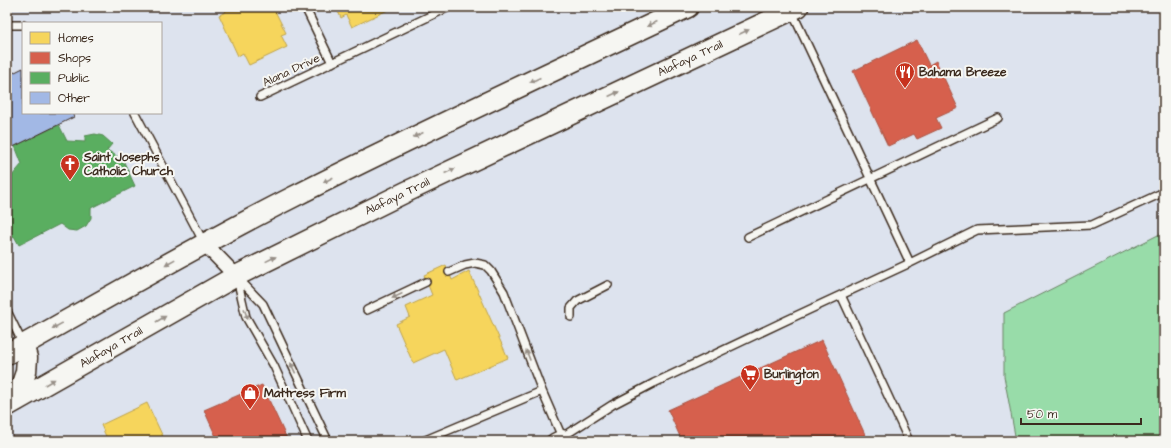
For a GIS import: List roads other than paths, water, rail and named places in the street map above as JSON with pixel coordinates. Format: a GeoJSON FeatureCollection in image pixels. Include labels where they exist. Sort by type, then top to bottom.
{"type":"FeatureCollection","features":[{"type":"Feature","properties":{"kind":"main road"},"geometry":{"type":"LineString","coordinates":[[11,404],[26,372],[27,358],[15,349],[204,243],[292,198],[387,150],[688,7]]}},
{"type":"Feature","properties":{"kind":"main road","name":"Alafaya Trail"},"geometry":{"type":"LineString","coordinates":[[11,404],[236,276],[406,192],[792,8]]}},
{"type":"Feature","properties":{"kind":"street"},"geometry":{"type":"LineString","coordinates":[[204,243],[236,276]]}},
{"type":"Feature","properties":{"kind":"lane","name":"Alana Drive"},"geometry":{"type":"LineString","coordinates":[[305,7],[332,63]]}},
{"type":"Feature","properties":{"kind":"lane","name":"Alana Drive"},"geometry":{"type":"LineString","coordinates":[[260,97],[449,7]]}},
{"type":"Feature","properties":{"kind":"lane"},"geometry":{"type":"LineString","coordinates":[[792,8],[910,263]]}},
{"type":"Feature","properties":{"kind":"lane"},"geometry":{"type":"LineString","coordinates":[[7,25],[22,25]]}},
{"type":"Feature","properties":{"kind":"lane"},"geometry":{"type":"LineString","coordinates":[[136,114],[204,243]]}},
{"type":"Feature","properties":{"kind":"lane"},"geometry":{"type":"LineString","coordinates":[[748,236],[998,118]]}},
{"type":"Feature","properties":{"kind":"lane"},"geometry":{"type":"LineString","coordinates":[[449,272],[465,265],[475,263],[485,265],[491,271],[504,292],[542,391],[558,439],[612,405],[654,383],[977,230],[1092,225],[1164,192]]}},
{"type":"Feature","properties":{"kind":"lane"},"geometry":{"type":"LineString","coordinates":[[236,276],[246,317],[274,366],[308,441]]}},
{"type":"Feature","properties":{"kind":"lane"},"geometry":{"type":"LineString","coordinates":[[236,276],[263,304],[328,441]]}},
{"type":"Feature","properties":{"kind":"lane"},"geometry":{"type":"LineString","coordinates":[[367,310],[426,282]]}},
{"type":"Feature","properties":{"kind":"lane"},"geometry":{"type":"LineString","coordinates":[[571,317],[571,308],[577,301],[608,285]]}},
{"type":"Feature","properties":{"kind":"lane"},"geometry":{"type":"LineString","coordinates":[[841,295],[909,441]]}},
{"type":"Feature","properties":{"kind":"lane"},"geometry":{"type":"LineString","coordinates":[[7,311],[15,349]]}},
{"type":"Feature","properties":{"kind":"lane"},"geometry":{"type":"LineString","coordinates":[[423,441],[542,391]]}},
{"type":"Feature","properties":{"kind":"place","name":"Bahama Breeze"},"geometry":{"type":"Point","coordinates":[905,89]}},
{"type":"Feature","properties":{"kind":"place","name":"Saint Josephs Catholic Church"},"geometry":{"type":"Point","coordinates":[70,181]}},
{"type":"Feature","properties":{"kind":"place","name":"Burlington"},"geometry":{"type":"Point","coordinates":[750,391]}},
{"type":"Feature","properties":{"kind":"place","name":"Mattress Firm"},"geometry":{"type":"Point","coordinates":[250,410]}}]}
